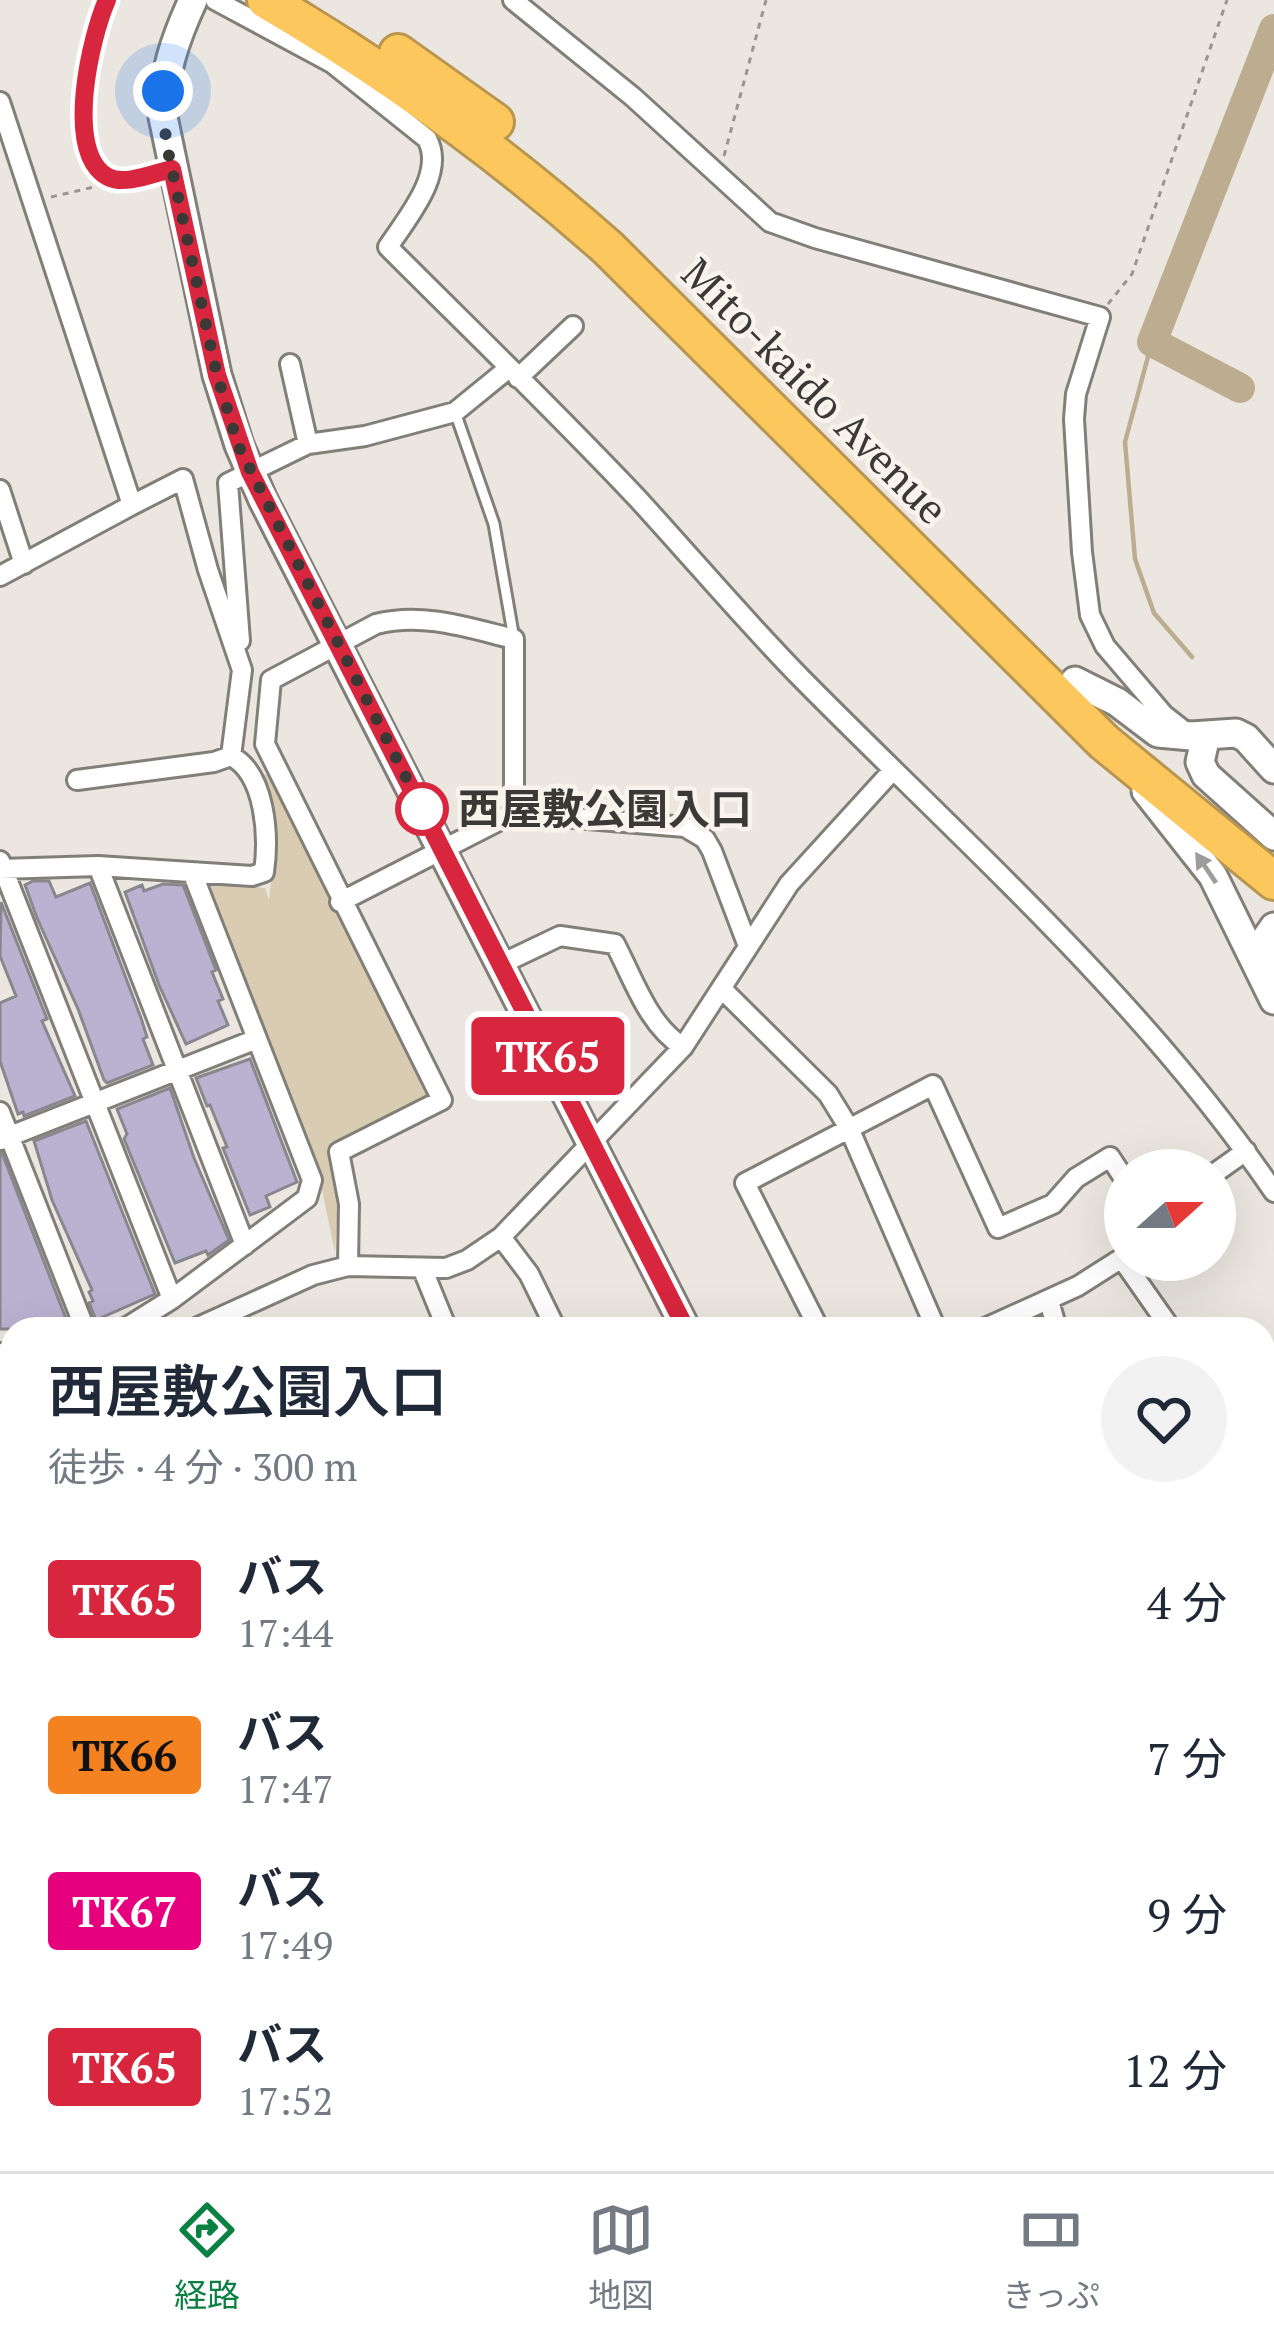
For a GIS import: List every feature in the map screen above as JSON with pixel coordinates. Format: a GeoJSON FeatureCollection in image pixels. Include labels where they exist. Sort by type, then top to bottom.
{"type":"FeatureCollection","features":[{"type":"Feature","properties":{"kind":"highway","name":"Mito-kaido Avenue"},"geometry":{"type":"LineString","coordinates":[[266,0],[431,104],[555,201],[1104,742],[1274,881]]}},
{"type":"Feature","properties":{"kind":"highway","name":"Mito-kaido Avenue"},"geometry":{"type":"LineString","coordinates":[[314,0],[446,84],[618,226],[1075,681],[1204,800],[1274,851]]}},
{"type":"Feature","properties":{"kind":"street"},"geometry":{"type":"LineString","coordinates":[[107,0],[91,44],[85,93],[87,143],[94,164],[106,176],[123,180],[172,169]]}},
{"type":"Feature","properties":{"kind":"street"},"geometry":{"type":"LineString","coordinates":[[193,0],[171,53],[163,117],[217,375],[250,472],[680,1317]]}},
{"type":"Feature","properties":{"kind":"street"},"geometry":{"type":"LineString","coordinates":[[215,0],[332,63],[427,139],[434,154],[432,167],[416,204],[388,247],[1109,991],[1246,1151],[1274,1192]]}},
{"type":"Feature","properties":{"kind":"street"},"geometry":{"type":"LineString","coordinates":[[513,0],[601,69],[770,221],[1100,317],[1076,394],[1074,419],[1090,615],[1105,646],[1159,710],[1199,736]]}},
{"type":"Feature","properties":{"kind":"street"},"geometry":{"type":"LineString","coordinates":[[1,105],[132,506]]}},
{"type":"Feature","properties":{"kind":"street"},"geometry":{"type":"LineString","coordinates":[[231,756],[242,670],[228,483],[308,444],[365,436],[455,412],[573,326]]}},
{"type":"Feature","properties":{"kind":"street"},"geometry":{"type":"LineString","coordinates":[[290,364],[308,444]]}},
{"type":"Feature","properties":{"kind":"street"},"geometry":{"type":"LineString","coordinates":[[0,576],[183,479],[242,670]]}},
{"type":"Feature","properties":{"kind":"street"},"geometry":{"type":"LineString","coordinates":[[0,490],[24,564]]}},
{"type":"Feature","properties":{"kind":"street"},"geometry":{"type":"LineString","coordinates":[[348,1266],[349,1204],[339,1152],[442,1100],[265,744],[271,680],[393,620],[434,620],[514,639],[514,813]]}},
{"type":"Feature","properties":{"kind":"street"},"geometry":{"type":"LineString","coordinates":[[1075,681],[1117,702],[1158,733],[1236,733],[1274,770]]}},
{"type":"Feature","properties":{"kind":"street"},"geometry":{"type":"LineString","coordinates":[[1199,736],[1206,776],[1274,836]]}},
{"type":"Feature","properties":{"kind":"street"},"geometry":{"type":"LineString","coordinates":[[1104,742],[1213,876],[1274,1000]]}},
{"type":"Feature","properties":{"kind":"street"},"geometry":{"type":"LineString","coordinates":[[77,780],[231,756],[241,761],[256,782],[267,853],[264,872],[252,876],[98,866],[1,866],[172,1299]]}},
{"type":"Feature","properties":{"kind":"street"},"geometry":{"type":"LineString","coordinates":[[221,1317],[314,1275],[348,1266],[446,1268],[500,1238],[683,1047],[789,884],[893,770]]}},
{"type":"Feature","properties":{"kind":"street"},"geometry":{"type":"LineString","coordinates":[[340,902],[514,813],[685,827],[695,831],[712,851],[748,946]]}},
{"type":"Feature","properties":{"kind":"street"},"geometry":{"type":"LineString","coordinates":[[98,866],[245,1245]]}},
{"type":"Feature","properties":{"kind":"street"},"geometry":{"type":"LineString","coordinates":[[143,1317],[307,1198],[312,1180],[192,872]]}},
{"type":"Feature","properties":{"kind":"street"},"geometry":{"type":"LineString","coordinates":[[1261,971],[1263,943],[1274,927]]}},
{"type":"Feature","properties":{"kind":"street"},"geometry":{"type":"LineString","coordinates":[[501,964],[560,936],[615,944],[654,1020],[683,1047]]}},
{"type":"Feature","properties":{"kind":"street"},"geometry":{"type":"LineString","coordinates":[[723,990],[812,1075],[849,1128],[931,1317]]}},
{"type":"Feature","properties":{"kind":"street"},"geometry":{"type":"LineString","coordinates":[[5,1138],[257,1039]]}},
{"type":"Feature","properties":{"kind":"street"},"geometry":{"type":"LineString","coordinates":[[813,1317],[745,1183],[933,1084],[998,1228],[1053,1204],[1076,1178],[1104,1160]]}},
{"type":"Feature","properties":{"kind":"street"},"geometry":{"type":"LineString","coordinates":[[0,1112],[5,1138],[80,1317]]}},
{"type":"Feature","properties":{"kind":"street"},"geometry":{"type":"LineString","coordinates":[[1236,1158],[1246,1151]]}},
{"type":"Feature","properties":{"kind":"street"},"geometry":{"type":"LineString","coordinates":[[500,1238],[529,1274],[550,1317]]}},
{"type":"Feature","properties":{"kind":"street"},"geometry":{"type":"LineString","coordinates":[[1011,1317],[1104,1269]]}},
{"type":"Feature","properties":{"kind":"street"},"geometry":{"type":"LineString","coordinates":[[423,1270],[442,1317]]}},
{"type":"Feature","properties":{"kind":"street"},"geometry":{"type":"LineString","coordinates":[[1139,1281],[1163,1317]]}},
{"type":"Feature","properties":{"kind":"street"},"geometry":{"type":"LineString","coordinates":[[1049,1301],[1054,1317]]}},
{"type":"Feature","properties":{"kind":"lane"},"geometry":{"type":"LineString","coordinates":[[455,412],[494,524],[514,639]]}},
{"type":"Feature","properties":{"kind":"path"},"geometry":{"type":"LineString","coordinates":[[719,175],[766,0]]}},
{"type":"Feature","properties":{"kind":"path"},"geometry":{"type":"LineString","coordinates":[[1100,317],[1132,274],[1227,0]]}},
{"type":"Feature","properties":{"kind":"path"},"geometry":{"type":"LineString","coordinates":[[32,201],[93,189],[106,176]]}},
{"type":"Feature","properties":{"kind":"shaded area"},"geometry":{"type":"Polygon","coordinates":[[[261,774],[269,775],[428,1091],[426,1099],[327,1150],[338,1203],[335,1253],[318,1171],[204,890],[209,882],[265,888],[269,900],[274,856],[261,774]]]}},
{"type":"Feature","properties":{"kind":"building"},"geometry":{"type":"Polygon","coordinates":[[[49,881],[56,897],[90,883],[141,1018],[153,1065],[107,1083],[104,1080],[25,885],[49,881]]]}},
{"type":"Feature","properties":{"kind":"building"},"geometry":{"type":"Polygon","coordinates":[[[183,885],[216,970],[212,972],[223,999],[218,1001],[228,1025],[186,1044],[125,892],[183,885]]]}},
{"type":"Feature","properties":{"kind":"building"},"geometry":{"type":"Polygon","coordinates":[[[1,902],[47,1019],[42,1021],[75,1096],[24,1116],[18,1114],[0,1061],[0,1003],[16,996],[0,956],[1,902]]]}},
{"type":"Feature","properties":{"kind":"building"},"geometry":{"type":"Polygon","coordinates":[[[250,1059],[297,1182],[266,1196],[270,1207],[250,1215],[196,1078],[250,1059]]]}},
{"type":"Feature","properties":{"kind":"building"},"geometry":{"type":"Polygon","coordinates":[[[170,1088],[229,1240],[208,1255],[206,1251],[175,1263],[124,1139],[127,1134],[117,1109],[170,1088]]]}},
{"type":"Feature","properties":{"kind":"building"},"geometry":{"type":"Polygon","coordinates":[[[86,1121],[155,1294],[95,1317],[89,1303],[92,1290],[52,1200],[34,1141],[86,1121]]]}},
{"type":"Feature","properties":{"kind":"building"},"geometry":{"type":"Polygon","coordinates":[[[0,1153],[2,1153],[65,1317],[0,1317],[0,1153]]]}},
{"type":"Feature","properties":{"kind":"waterway"},"geometry":{"type":"LineString","coordinates":[[1240,388],[1152,342],[1274,29]]}},
{"type":"Feature","properties":{"kind":"waterway"},"geometry":{"type":"LineString","coordinates":[[1152,342],[1125,442],[1135,559],[1154,613],[1192,657]]}},
{"type":"Feature","properties":{"kind":"bus line","name":"TK65"},"geometry":{"type":"LineString","coordinates":[[107,0],[86,71],[87,143],[94,164],[106,176],[123,180],[172,169],[217,375],[238,445],[680,1317]]}},
{"type":"Feature","properties":{"kind":"place","name":"西屋敷公園入口"},"geometry":{"type":"Point","coordinates":[422,809]}},
{"type":"Feature","properties":{"kind":"route"},"geometry":{"type":"LineString","coordinates":[[163,91],[166,142],[217,375],[238,445],[422,809]]}}]}
